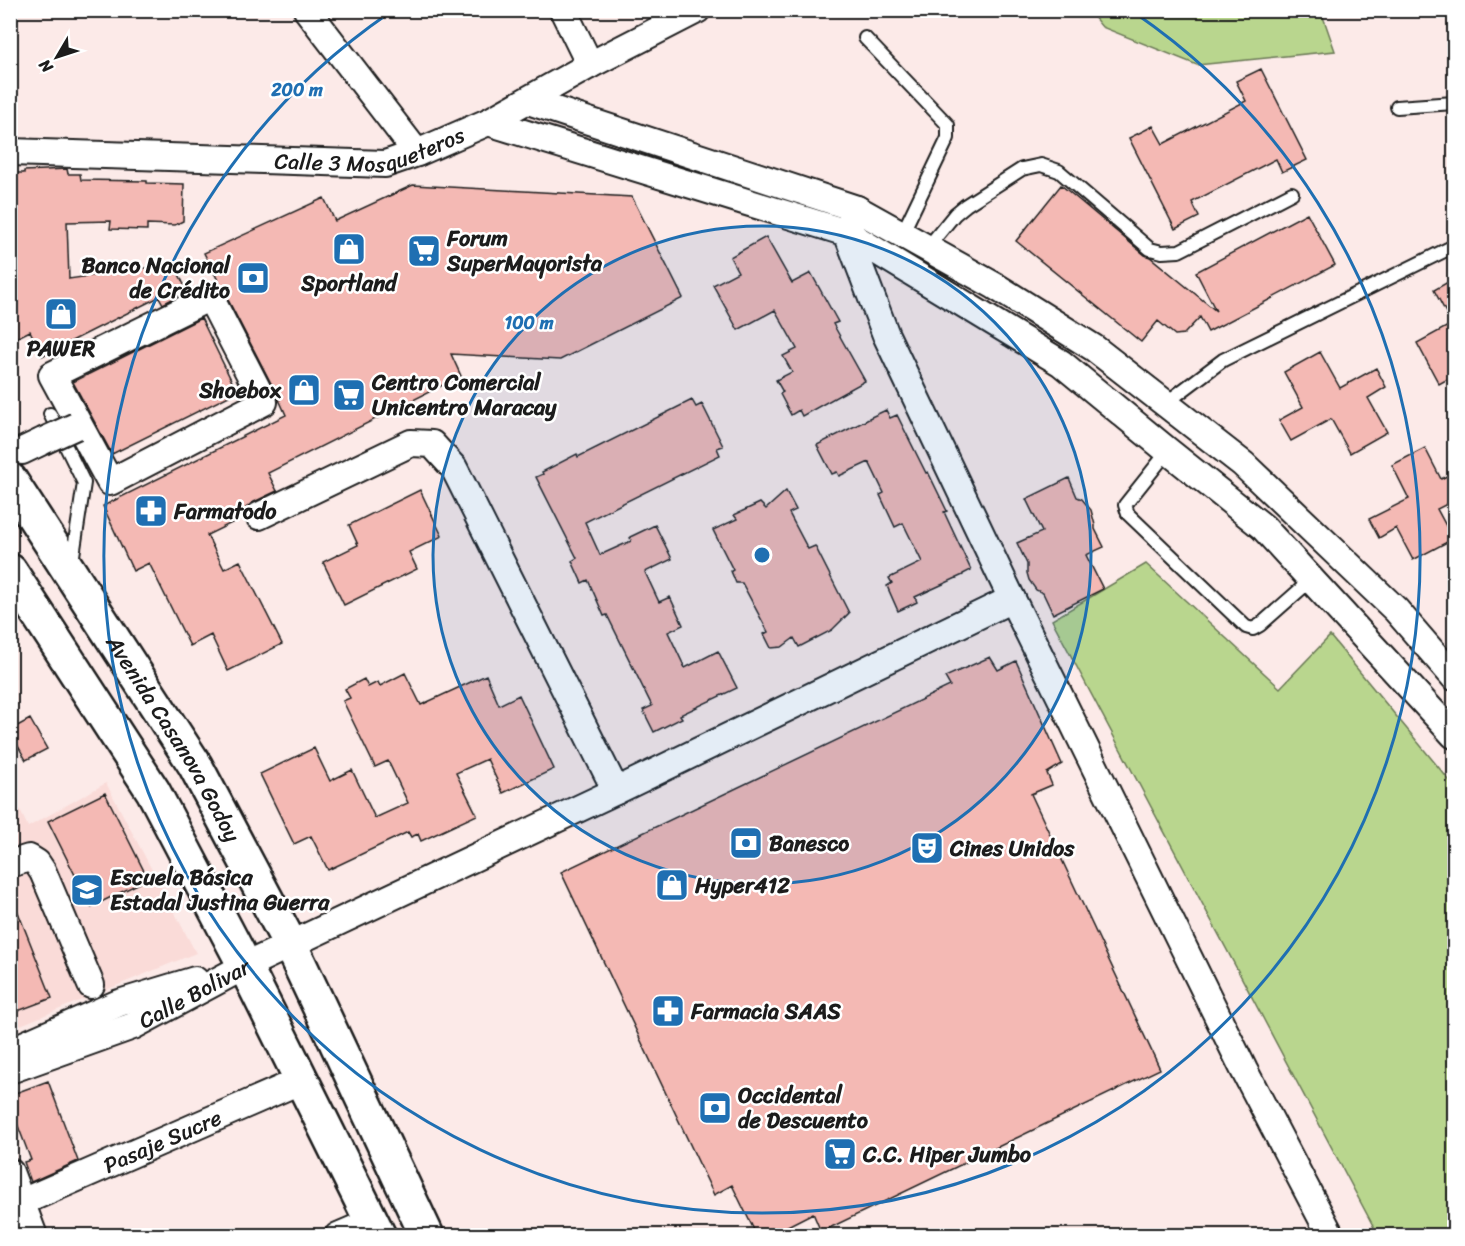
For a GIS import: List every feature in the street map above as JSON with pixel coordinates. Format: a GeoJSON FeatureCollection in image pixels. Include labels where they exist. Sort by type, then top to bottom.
{"type":"FeatureCollection","features":[{"type":"Feature","properties":{"kind":"street"},"geometry":{"type":"LineString","coordinates":[[307,10],[417,153]]}},
{"type":"Feature","properties":{"kind":"street"},"geometry":{"type":"LineString","coordinates":[[563,10],[590,65]]}},
{"type":"Feature","properties":{"kind":"street","name":"Calle 3 Mosqueteros"},"geometry":{"type":"LineString","coordinates":[[10,152],[385,164],[417,153],[488,122],[590,65],[697,10]]}},
{"type":"Feature","properties":{"kind":"street"},"geometry":{"type":"LineString","coordinates":[[528,101],[857,209],[995,286],[1094,348],[1244,464],[1450,664]]}},
{"type":"Feature","properties":{"kind":"street"},"geometry":{"type":"LineString","coordinates":[[488,122],[847,233],[1061,363],[1263,527],[1455,735]]}},
{"type":"Feature","properties":{"kind":"street"},"geometry":{"type":"LineString","coordinates":[[857,209],[847,233],[885,335],[1244,1070],[1331,1236]]}},
{"type":"Feature","properties":{"kind":"street"},"geometry":{"type":"LineString","coordinates":[[210,297],[264,402],[110,482],[77,425],[52,375],[210,297]]}},
{"type":"Feature","properties":{"kind":"street"},"geometry":{"type":"LineString","coordinates":[[25,457],[77,425]]}},
{"type":"Feature","properties":{"kind":"street"},"geometry":{"type":"LineString","coordinates":[[259,516],[411,443],[432,444],[454,468],[615,791]]}},
{"type":"Feature","properties":{"kind":"street","name":"Avenida Casanova Godoy"},"geometry":{"type":"LineString","coordinates":[[25,457],[70,572],[195,765],[290,944],[427,1236]]}},
{"type":"Feature","properties":{"kind":"street","name":"Avenida Casanova Godoy"},"geometry":{"type":"LineString","coordinates":[[10,571],[153,791],[245,966],[376,1228]]}},
{"type":"Feature","properties":{"kind":"street"},"geometry":{"type":"LineString","coordinates":[[245,966],[615,791],[1012,599]]}},
{"type":"Feature","properties":{"kind":"street"},"geometry":{"type":"LineString","coordinates":[[10,864],[29,858],[37,863],[43,872],[91,985]]}},
{"type":"Feature","properties":{"kind":"street","name":"Calle Bolivar"},"geometry":{"type":"LineString","coordinates":[[10,1051],[118,1003],[245,966]]}},
{"type":"Feature","properties":{"kind":"street","name":"Calle Bolivar"},"geometry":{"type":"LineString","coordinates":[[10,1070],[133,1026],[245,966]]}},
{"type":"Feature","properties":{"kind":"street","name":"Pasaje Sucre"},"geometry":{"type":"LineString","coordinates":[[22,1202],[302,1080]]}},
{"type":"Feature","properties":{"kind":"street"},"geometry":{"type":"LineString","coordinates":[[10,1172],[34,1236]]}},
{"type":"Feature","properties":{"kind":"street"},"geometry":{"type":"LineString","coordinates":[[338,1236],[376,1228]]}},
{"type":"Feature","properties":{"kind":"lane"},"geometry":{"type":"LineString","coordinates":[[865,38],[948,125],[948,138],[902,234]]}},
{"type":"Feature","properties":{"kind":"lane"},"geometry":{"type":"LineString","coordinates":[[1397,107],[1455,103]]}},
{"type":"Feature","properties":{"kind":"lane"},"geometry":{"type":"LineString","coordinates":[[928,247],[955,214],[966,205],[1022,169],[1041,165],[1059,171],[1150,249],[1162,252],[1179,251],[1292,193]]}},
{"type":"Feature","properties":{"kind":"lane"},"geometry":{"type":"LineString","coordinates":[[1166,403],[1223,360],[1455,246]]}},
{"type":"Feature","properties":{"kind":"lane"},"geometry":{"type":"LineString","coordinates":[[50,414],[84,483],[70,572]]}},
{"type":"Feature","properties":{"kind":"lane"},"geometry":{"type":"LineString","coordinates":[[1168,451],[1125,505],[1128,514],[1246,627],[1253,629],[1260,625],[1311,580]]}},
{"type":"Feature","properties":{"kind":"shaded area","name":"Escuela Básica Estadal Justina Guerra"},"geometry":{"type":"Polygon","coordinates":[[[106,783],[196,953],[11,1029],[11,812],[19,808],[28,827],[106,783]]]}},
{"type":"Feature","properties":{"kind":"green space"},"geometry":{"type":"Polygon","coordinates":[[[1089,11],[1321,11],[1335,51],[1197,65],[1102,27],[1089,11]]]}},
{"type":"Feature","properties":{"kind":"green space"},"geometry":{"type":"Polygon","coordinates":[[[1146,564],[1280,688],[1330,636],[1454,786],[1454,1235],[1378,1235],[1052,620],[1146,564]]]}},
{"type":"Feature","properties":{"kind":"building"},"geometry":{"type":"Polygon","coordinates":[[[1261,69],[1307,160],[1282,172],[1276,159],[1192,202],[1199,217],[1175,229],[1129,138],[1153,126],[1163,144],[1246,101],[1236,81],[1261,69]]]}},
{"type":"Feature","properties":{"kind":"building"},"geometry":{"type":"Polygon","coordinates":[[[67,169],[68,174],[80,174],[81,180],[184,184],[183,221],[175,225],[147,224],[147,230],[110,229],[111,221],[67,222],[69,279],[174,264],[187,291],[163,304],[159,297],[42,356],[30,331],[10,341],[10,173],[67,169]]]}},
{"type":"Feature","properties":{"kind":"building","name":"Centro Comercial Unicentro Maracay"},"geometry":{"type":"Polygon","coordinates":[[[413,185],[632,197],[683,298],[560,360],[451,354],[461,376],[268,473],[277,491],[252,503],[246,508],[244,517],[207,535],[224,569],[240,561],[282,644],[228,671],[211,635],[190,646],[149,563],[133,571],[103,506],[286,415],[204,253],[324,198],[335,221],[413,185]]]}},
{"type":"Feature","properties":{"kind":"building"},"geometry":{"type":"Polygon","coordinates":[[[1061,185],[1216,311],[1196,272],[1307,213],[1335,265],[1208,332],[1200,317],[1184,334],[1175,335],[1158,321],[1141,342],[1016,241],[1061,185]]]}},
{"type":"Feature","properties":{"kind":"building"},"geometry":{"type":"Polygon","coordinates":[[[766,237],[792,283],[811,273],[838,322],[833,324],[865,381],[802,416],[799,410],[791,415],[780,394],[783,392],[776,380],[792,372],[783,356],[797,349],[775,310],[738,330],[713,285],[738,272],[730,257],[766,237]]]}},
{"type":"Feature","properties":{"kind":"building"},"geometry":{"type":"Polygon","coordinates":[[[1455,278],[1455,375],[1439,384],[1417,343],[1452,324],[1434,290],[1455,278]]]}},
{"type":"Feature","properties":{"kind":"building"},"geometry":{"type":"Polygon","coordinates":[[[201,318],[237,392],[112,454],[73,382],[201,318]]]}},
{"type":"Feature","properties":{"kind":"building"},"geometry":{"type":"Polygon","coordinates":[[[1320,352],[1340,388],[1376,368],[1386,387],[1368,398],[1387,432],[1350,453],[1331,419],[1291,441],[1279,420],[1303,407],[1284,372],[1320,352]]]}},
{"type":"Feature","properties":{"kind":"building"},"geometry":{"type":"Polygon","coordinates":[[[692,400],[696,407],[702,404],[723,446],[717,448],[720,455],[585,522],[600,555],[631,541],[630,537],[655,525],[672,559],[645,572],[659,602],[670,597],[683,625],[668,632],[685,668],[718,651],[737,688],[680,715],[682,718],[654,732],[643,710],[652,706],[607,615],[604,616],[588,580],[582,583],[572,561],[577,558],[536,477],[577,454],[578,457],[692,400]]]}},
{"type":"Feature","properties":{"kind":"building"},"geometry":{"type":"Polygon","coordinates":[[[886,410],[890,418],[897,415],[926,473],[928,472],[971,570],[915,597],[917,602],[898,611],[887,586],[892,583],[889,578],[922,562],[903,523],[895,527],[880,495],[884,493],[869,462],[839,476],[837,472],[832,474],[817,445],[886,410]]]}},
{"type":"Feature","properties":{"kind":"building"},"geometry":{"type":"Polygon","coordinates":[[[1425,448],[1441,479],[1455,472],[1455,500],[1437,509],[1453,539],[1413,560],[1396,528],[1379,538],[1369,519],[1409,499],[1392,465],[1425,448]]]}},
{"type":"Feature","properties":{"kind":"building"},"geometry":{"type":"Polygon","coordinates":[[[1069,478],[1077,497],[1082,499],[1091,510],[1095,529],[1104,547],[1086,555],[1103,589],[1053,614],[1043,593],[1036,590],[1029,580],[1027,564],[1017,543],[1042,532],[1026,499],[1069,478]]]}},
{"type":"Feature","properties":{"kind":"building"},"geometry":{"type":"Polygon","coordinates":[[[420,490],[442,536],[409,552],[417,569],[344,605],[323,562],[358,545],[349,525],[420,490]]]}},
{"type":"Feature","properties":{"kind":"building"},"geometry":{"type":"Polygon","coordinates":[[[786,491],[796,510],[789,513],[808,549],[815,546],[849,613],[832,630],[799,647],[794,638],[782,647],[771,648],[764,634],[768,632],[742,583],[736,583],[731,571],[733,570],[713,530],[737,519],[734,515],[760,503],[766,509],[786,491]]]}},
{"type":"Feature","properties":{"kind":"building"},"geometry":{"type":"Polygon","coordinates":[[[990,657],[998,670],[1016,661],[1062,764],[1047,773],[1052,785],[1031,794],[1160,1069],[821,1232],[813,1213],[768,1236],[757,1236],[732,1185],[714,1195],[561,872],[950,686],[945,677],[990,657]]]}},
{"type":"Feature","properties":{"kind":"building"},"geometry":{"type":"Polygon","coordinates":[[[405,673],[421,705],[486,675],[499,705],[519,695],[554,769],[503,793],[487,759],[456,773],[477,815],[421,841],[418,834],[411,837],[408,832],[328,870],[311,836],[294,844],[260,774],[314,748],[330,781],[352,770],[375,818],[408,803],[388,761],[375,767],[343,701],[350,698],[345,689],[364,679],[368,687],[378,682],[380,686],[405,673]]]}},
{"type":"Feature","properties":{"kind":"building"},"geometry":{"type":"Polygon","coordinates":[[[30,719],[47,749],[26,760],[10,730],[30,719]]]}},
{"type":"Feature","properties":{"kind":"building"},"geometry":{"type":"Polygon","coordinates":[[[105,793],[148,879],[91,907],[48,821],[105,793]]]}},
{"type":"Feature","properties":{"kind":"building"},"geometry":{"type":"Polygon","coordinates":[[[10,897],[12,897],[52,998],[10,1014],[10,897]]]}},
{"type":"Feature","properties":{"kind":"building"},"geometry":{"type":"Polygon","coordinates":[[[48,1081],[78,1161],[31,1182],[24,1162],[31,1160],[15,1118],[10,1119],[10,1095],[48,1081]]]}},
{"type":"Feature","properties":{"kind":"place","name":"Sportland"},"geometry":{"type":"Point","coordinates":[349,249]}},
{"type":"Feature","properties":{"kind":"place","name":"Forum SuperMayorista"},"geometry":{"type":"Point","coordinates":[424,251]}},
{"type":"Feature","properties":{"kind":"place","name":"Banco Nacional de Crédito"},"geometry":{"type":"Point","coordinates":[253,278]}},
{"type":"Feature","properties":{"kind":"place","name":"PAWER"},"geometry":{"type":"Point","coordinates":[61,314]}},
{"type":"Feature","properties":{"kind":"place","name":"Shoebox"},"geometry":{"type":"Point","coordinates":[304,390]}},
{"type":"Feature","properties":{"kind":"place","name":"Centro Comercial Unicentro Maracay"},"geometry":{"type":"Point","coordinates":[349,395]}},
{"type":"Feature","properties":{"kind":"place","name":"Farmatodo"},"geometry":{"type":"Point","coordinates":[151,511]}},
{"type":"Feature","properties":{"kind":"place","name":"Banesco"},"geometry":{"type":"Point","coordinates":[746,843]}},
{"type":"Feature","properties":{"kind":"place","name":"Cines Unidos"},"geometry":{"type":"Point","coordinates":[927,848]}},
{"type":"Feature","properties":{"kind":"place","name":"Hyper412"},"geometry":{"type":"Point","coordinates":[672,885]}},
{"type":"Feature","properties":{"kind":"place","name":"Escuela Básica Estadal Justina Guerra"},"geometry":{"type":"Point","coordinates":[87,890]}},
{"type":"Feature","properties":{"kind":"place","name":"Farmacia SAAS"},"geometry":{"type":"Point","coordinates":[668,1011]}},
{"type":"Feature","properties":{"kind":"place","name":"Occidental de Descuento"},"geometry":{"type":"Point","coordinates":[715,1108]}},
{"type":"Feature","properties":{"kind":"place","name":"C.C. Hiper Jumbo"},"geometry":{"type":"Point","coordinates":[840,1154]}}]}
